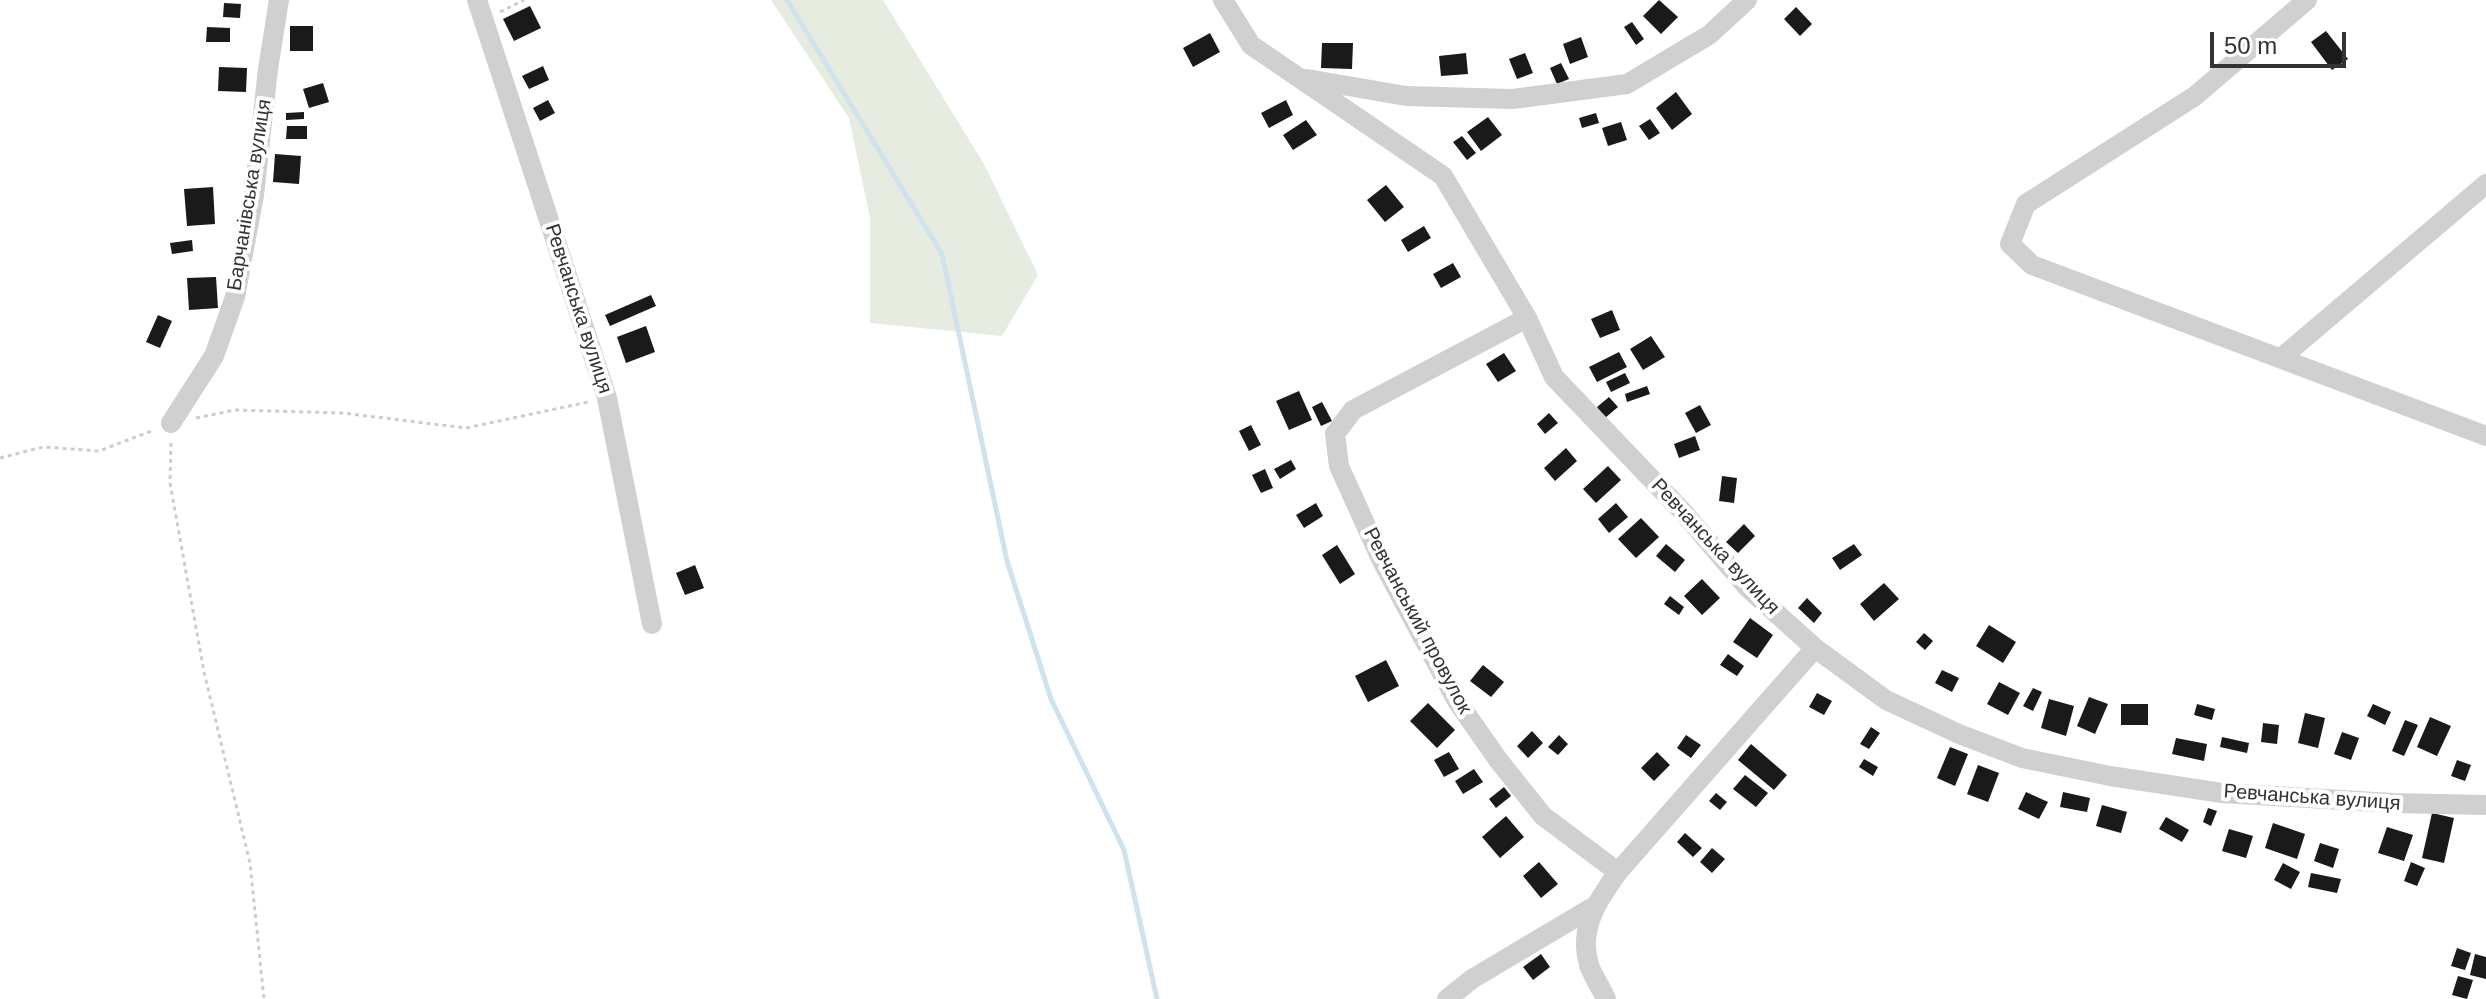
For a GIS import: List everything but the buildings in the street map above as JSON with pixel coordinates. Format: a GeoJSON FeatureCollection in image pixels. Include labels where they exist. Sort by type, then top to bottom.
{"type":"FeatureCollection","features":[{"type":"Feature","properties":{"kind":"street","name":"Барчанівська вулиця"},"geometry":{"type":"LineString","coordinates":[[171,423],[214,356],[235,297],[254,195],[279,0]]}},
{"type":"Feature","properties":{"kind":"street","name":"Ревчанська вулиця"},"geometry":{"type":"LineString","coordinates":[[477,0],[607,398],[652,624]]}},
{"type":"Feature","properties":{"kind":"street","name":"Ревчанська вулиця"},"geometry":{"type":"LineString","coordinates":[[1223,0],[1251,45],[1443,176],[1527,318],[1554,377],[1683,512],[1747,587],[1815,648],[1886,700],[1959,734],[2022,758],[2110,776],[2222,793],[2486,805]]}},
{"type":"Feature","properties":{"kind":"street"},"geometry":{"type":"LineString","coordinates":[[1299,77],[1406,96],[1513,99],[1627,84],[1709,35],[1747,0]]}},
{"type":"Feature","properties":{"kind":"street"},"geometry":{"type":"LineString","coordinates":[[2307,0],[2195,96],[2026,204],[2010,244],[2032,265],[2486,436]]}},
{"type":"Feature","properties":{"kind":"street"},"geometry":{"type":"LineString","coordinates":[[2281,358],[2486,184]]}},
{"type":"Feature","properties":{"kind":"street","name":"Ревчанський провулок"},"geometry":{"type":"LineString","coordinates":[[1527,318],[1353,410],[1335,434],[1339,466],[1382,561],[1465,713],[1543,816],[1618,872]]}},
{"type":"Feature","properties":{"kind":"street"},"geometry":{"type":"LineString","coordinates":[[1606,999],[1589,963],[1587,933],[1593,907],[1618,872],[1815,648]]}},
{"type":"Feature","properties":{"kind":"street"},"geometry":{"type":"LineString","coordinates":[[1447,999],[1472,979],[1593,907]]}},
{"type":"Feature","properties":{"kind":"path"},"geometry":{"type":"LineString","coordinates":[[486,20],[524,0]]}},
{"type":"Feature","properties":{"kind":"path"},"geometry":{"type":"LineString","coordinates":[[0,458],[43,447],[99,451],[171,423],[235,410],[343,413],[466,428],[607,398]]}},
{"type":"Feature","properties":{"kind":"path"},"geometry":{"type":"LineString","coordinates":[[171,423],[170,483],[204,672],[250,863],[264,999]]}},
{"type":"Feature","properties":{"kind":"shaded area"},"geometry":{"type":"Polygon","coordinates":[[[771,0],[883,0],[984,164],[1038,275],[1002,336],[870,323],[870,218],[849,118],[771,0]]]}},
{"type":"Feature","properties":{"kind":"waterway"},"geometry":{"type":"LineString","coordinates":[[787,0],[942,254],[1007,561],[1051,699],[1124,850],[1157,999]]}}]}
